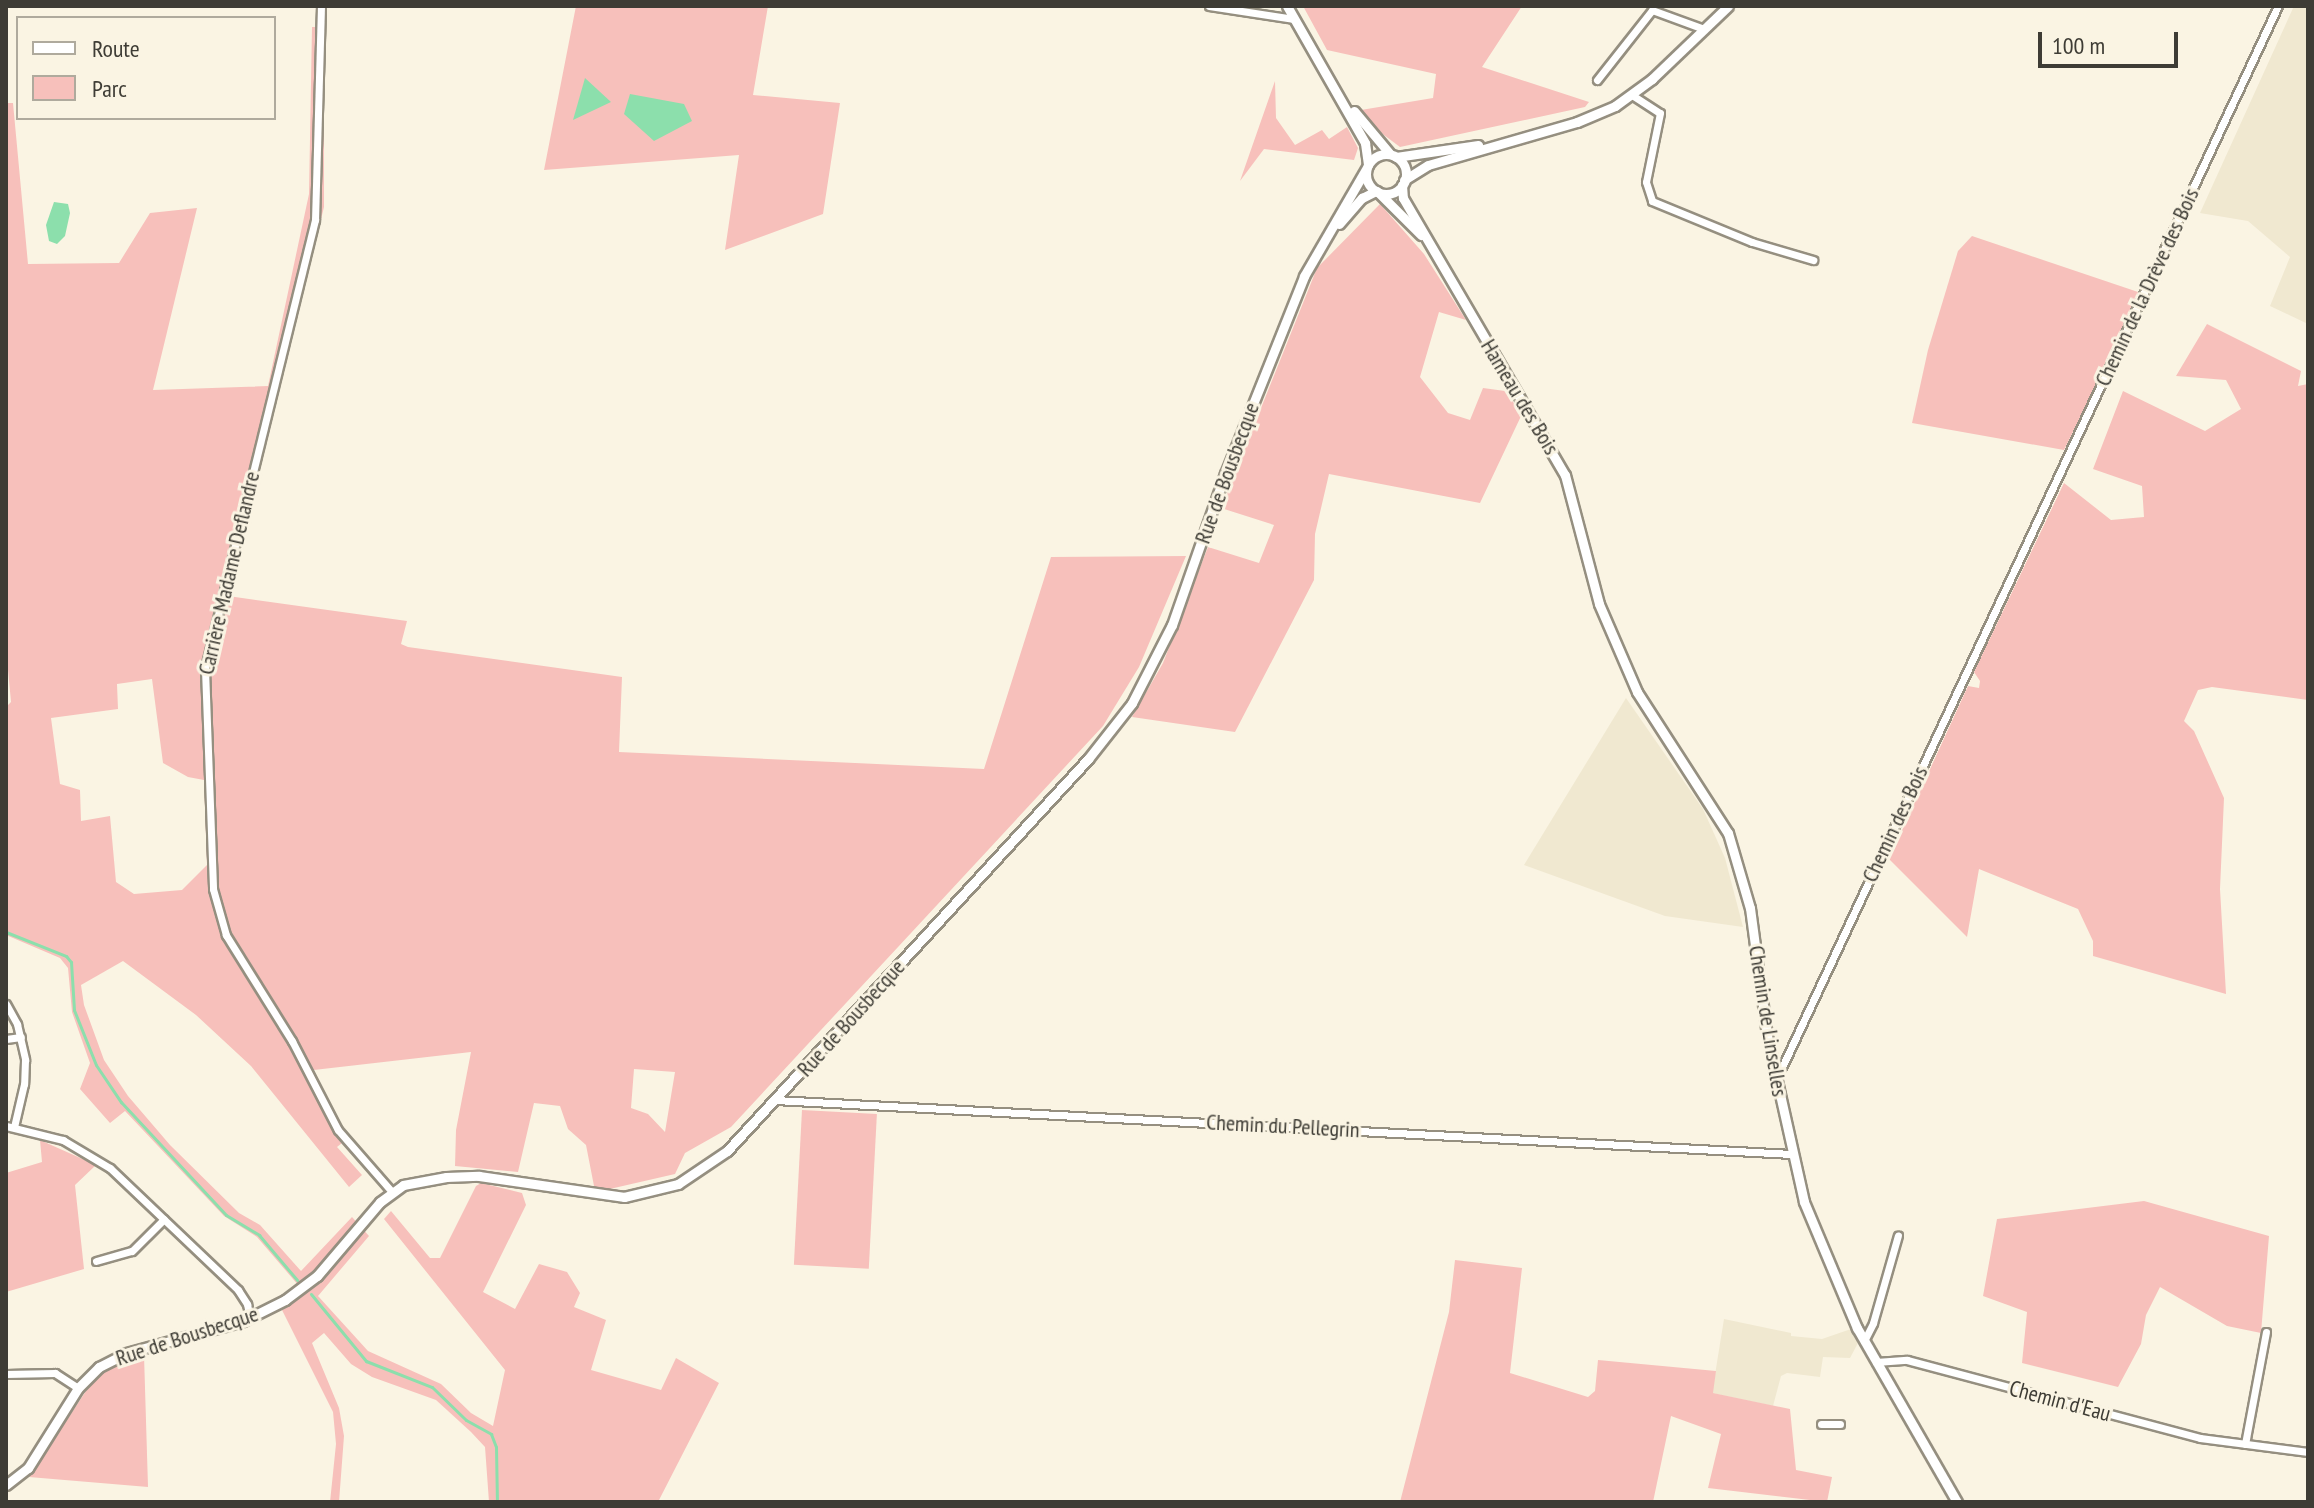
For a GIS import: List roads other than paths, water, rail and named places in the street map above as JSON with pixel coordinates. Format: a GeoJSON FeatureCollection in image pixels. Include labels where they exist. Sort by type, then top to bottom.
{"type":"FeatureCollection","features":[{"type":"Feature","properties":{"kind":"street","name":"Carrière Madame Deflandre"},"geometry":{"type":"LineString","coordinates":[[321,6],[315,220],[204,676],[213,889],[226,935],[292,1041],[342,1138],[392,1192]]}},
{"type":"Feature","properties":{"kind":"street"},"geometry":{"type":"LineString","coordinates":[[1209,6],[1294,19]]}},
{"type":"Feature","properties":{"kind":"street"},"geometry":{"type":"LineString","coordinates":[[1287,6],[1336,87],[1365,143],[1368,183],[1377,192],[1392,193],[1428,165],[1592,117],[1632,95],[1728,6]]}},
{"type":"Feature","properties":{"kind":"street","name":"Chemin de la Drève des Bois"},"geometry":{"type":"LineString","coordinates":[[2015,568],[2278,6]]}},
{"type":"Feature","properties":{"kind":"street"},"geometry":{"type":"LineString","coordinates":[[1597,80],[1652,10],[1704,29]]}},
{"type":"Feature","properties":{"kind":"street"},"geometry":{"type":"LineString","coordinates":[[1336,87],[1404,167],[1403,182]]}},
{"type":"Feature","properties":{"kind":"street"},"geometry":{"type":"LineString","coordinates":[[1632,95],[1660,113],[1646,182],[1652,201],[1752,242],[1813,260]]}},
{"type":"Feature","properties":{"kind":"street"},"geometry":{"type":"LineString","coordinates":[[1367,167],[1377,156],[1512,139]]}},
{"type":"Feature","properties":{"kind":"street","name":"Rue de Bousbecque"},"geometry":{"type":"LineString","coordinates":[[6,1485],[28,1468],[78,1388],[99,1367],[119,1355],[250,1318],[285,1300],[312,1281],[392,1192],[420,1181],[464,1176],[611,1197],[651,1192],[678,1184],[715,1162],[1088,759],[1136,696],[1172,625],[1229,463],[1299,287],[1318,248],[1367,167]]}},
{"type":"Feature","properties":{"kind":"street","name":"Hameau des Bois"},"geometry":{"type":"LineString","coordinates":[[1403,182],[1403,198],[1562,469],[1584,541]]}},
{"type":"Feature","properties":{"kind":"street","name":"Rue de Bousbecque"},"geometry":{"type":"LineString","coordinates":[[1318,248],[1359,200],[1377,192]]}},
{"type":"Feature","properties":{"kind":"street","name":"Hameau des Bois"},"geometry":{"type":"LineString","coordinates":[[1377,192],[1407,219],[1440,260]]}},
{"type":"Feature","properties":{"kind":"street","name":"Chemin de Linselles"},"geometry":{"type":"LineString","coordinates":[[1584,541],[1599,604],[1623,665],[1664,739],[1714,807],[1739,862],[1753,921],[1776,1080],[1791,1154],[1813,1228],[1864,1341],[1957,1502]]}},
{"type":"Feature","properties":{"kind":"street","name":"Chemin des Bois"},"geometry":{"type":"LineString","coordinates":[[1776,1080],[2015,568]]}},
{"type":"Feature","properties":{"kind":"street"},"geometry":{"type":"LineString","coordinates":[[6,1004],[21,1037],[25,1076],[10,1126],[63,1140],[90,1154],[124,1179],[238,1290],[247,1304],[250,1318]]}},
{"type":"Feature","properties":{"kind":"street"},"geometry":{"type":"LineString","coordinates":[[6,1039],[21,1037]]}},
{"type":"Feature","properties":{"kind":"street","name":"Chemin du Pellegrin"},"geometry":{"type":"LineString","coordinates":[[775,1100],[1791,1154]]}},
{"type":"Feature","properties":{"kind":"street"},"geometry":{"type":"LineString","coordinates":[[96,1261],[132,1251],[164,1219]]}},
{"type":"Feature","properties":{"kind":"street"},"geometry":{"type":"LineString","coordinates":[[1864,1341],[1873,1323],[1898,1235]]}},
{"type":"Feature","properties":{"kind":"street"},"geometry":{"type":"LineString","coordinates":[[2245,1444],[2266,1332]]}},
{"type":"Feature","properties":{"kind":"street","name":"Chemin d'Eau"},"geometry":{"type":"LineString","coordinates":[[1876,1362],[1907,1360],[2185,1435],[2308,1452]]}},
{"type":"Feature","properties":{"kind":"street"},"geometry":{"type":"LineString","coordinates":[[6,1374],[55,1373],[78,1388]]}},
{"type":"Feature","properties":{"kind":"street"},"geometry":{"type":"LineString","coordinates":[[1821,1424],[1840,1424]]}},
{"type":"Feature","properties":{"kind":"waterway"},"geometry":{"type":"LineString","coordinates":[[6,932],[66,956],[71,962],[74,1010],[96,1065],[121,1102],[226,1215],[259,1235],[297,1280]]}},
{"type":"Feature","properties":{"kind":"waterway"},"geometry":{"type":"LineString","coordinates":[[311,1294],[366,1361],[432,1387],[466,1420],[491,1434],[496,1447],[497,1502]]}}]}
